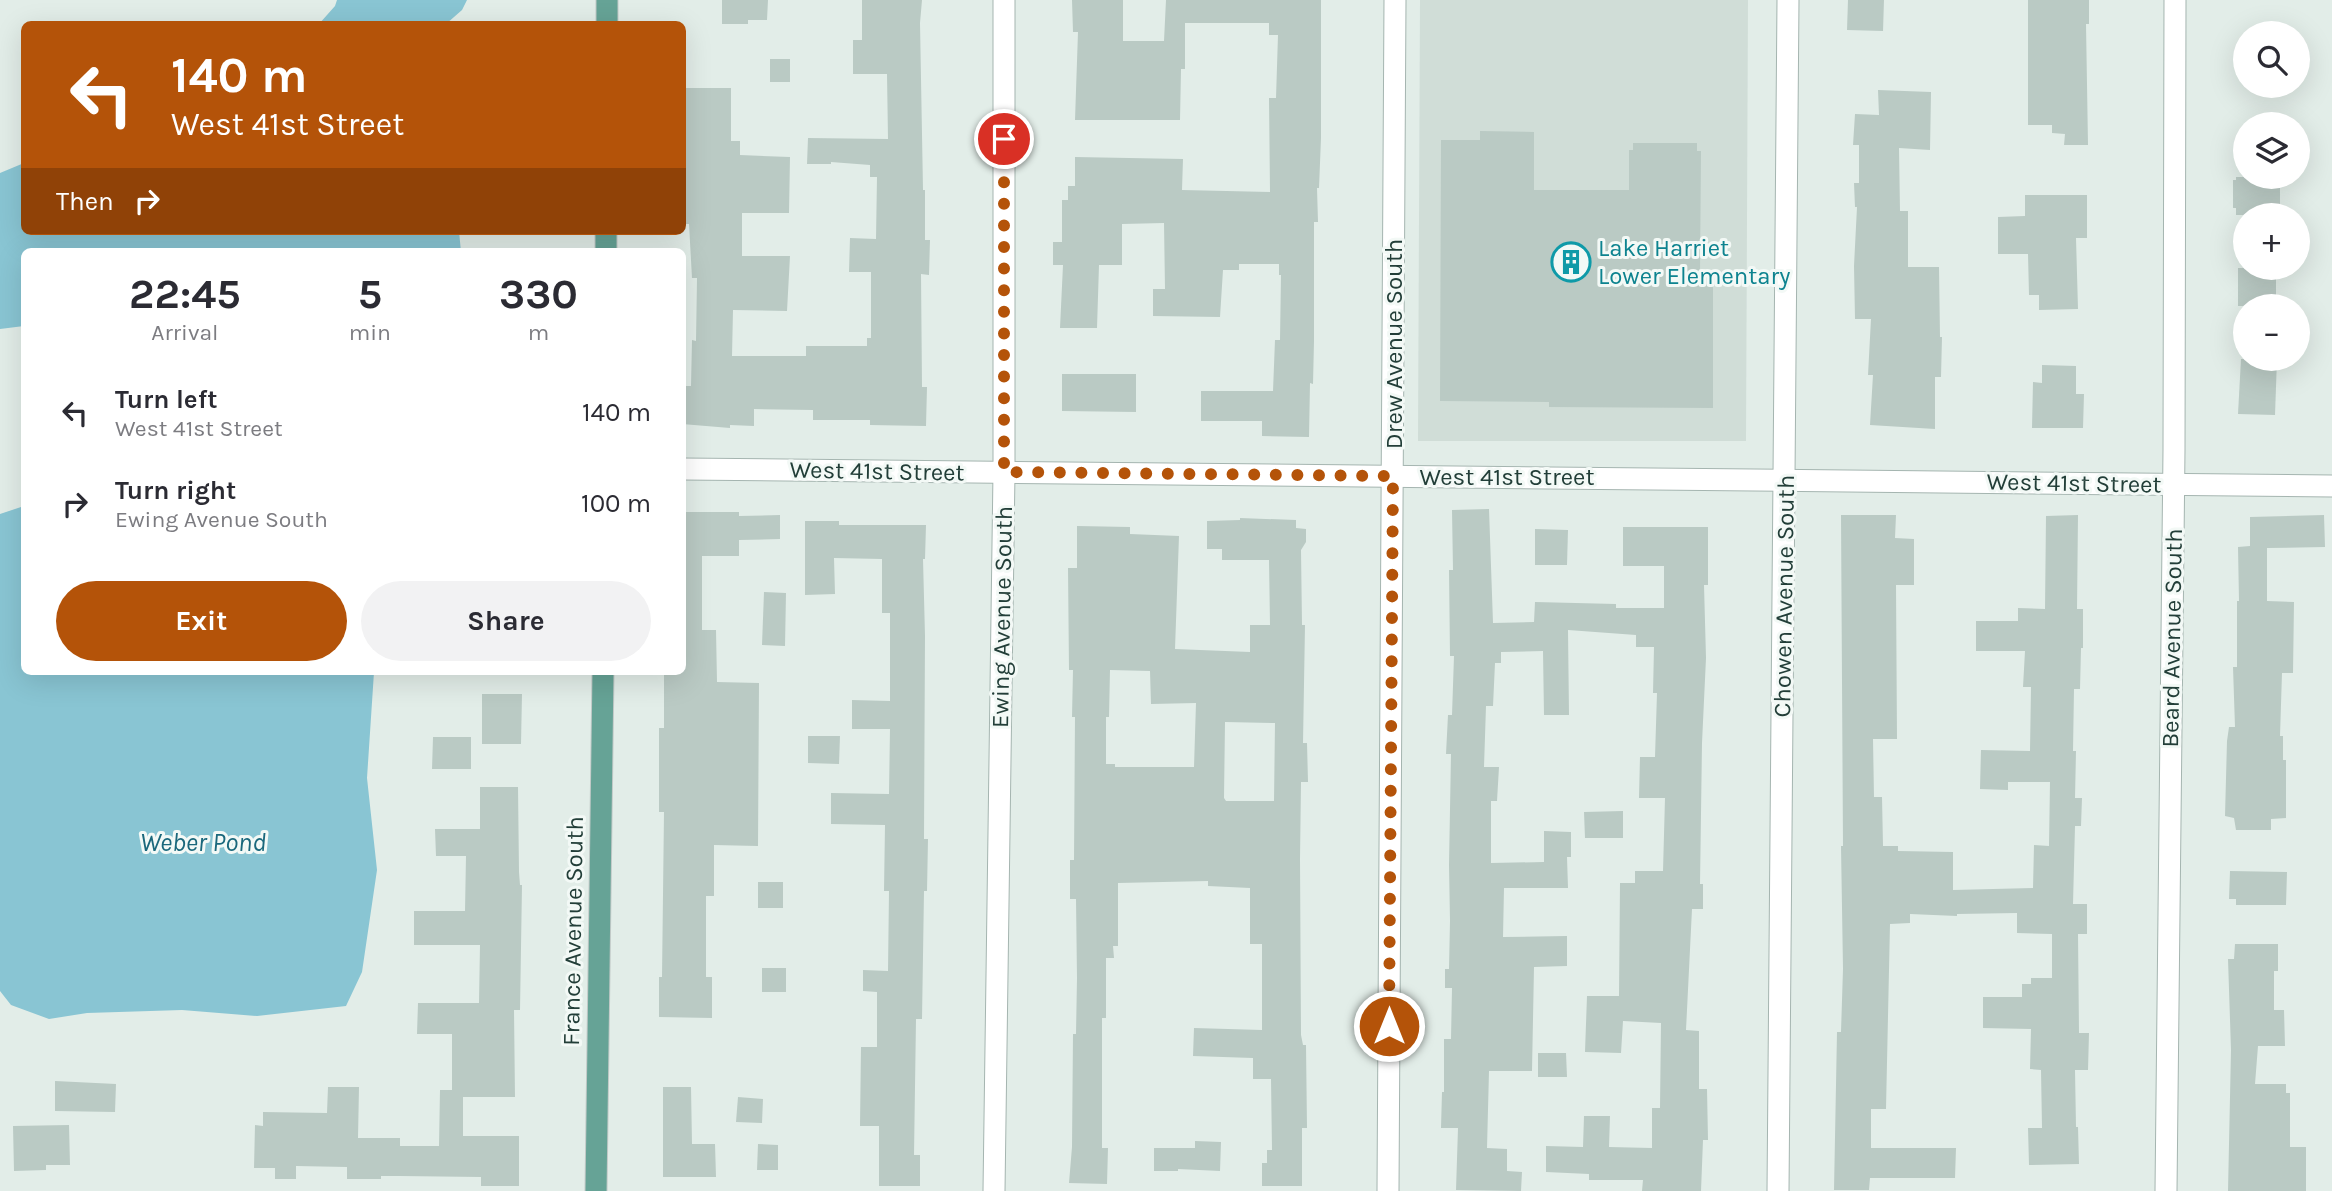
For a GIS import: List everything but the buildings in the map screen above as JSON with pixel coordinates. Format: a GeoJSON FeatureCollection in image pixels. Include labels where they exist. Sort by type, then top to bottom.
{"type":"FeatureCollection","features":[{"type":"Feature","properties":{"kind":"main road"},"geometry":{"type":"LineString","coordinates":[[607,0],[607,21]]}},
{"type":"Feature","properties":{"kind":"main road","name":"France Avenue South"},"geometry":{"type":"LineString","coordinates":[[596,1191],[603,675]]}},
{"type":"Feature","properties":{"kind":"street","name":"Ewing Avenue South"},"geometry":{"type":"LineString","coordinates":[[994,1191],[1004,472],[1004,0]]}},
{"type":"Feature","properties":{"kind":"street","name":"Drew Avenue South"},"geometry":{"type":"LineString","coordinates":[[1388,1191],[1395,0]]}},
{"type":"Feature","properties":{"kind":"street","name":"Chowen Avenue South"},"geometry":{"type":"LineString","coordinates":[[1778,1191],[1788,0]]}},
{"type":"Feature","properties":{"kind":"street","name":"Beard Avenue South"},"geometry":{"type":"LineString","coordinates":[[2166,1191],[2174,484],[2175,0]]}},
{"type":"Feature","properties":{"kind":"street","name":"West 41st Street"},"geometry":{"type":"LineString","coordinates":[[686,469],[2332,486]]}},
{"type":"Feature","properties":{"kind":"shaded area"},"geometry":{"type":"Polygon","coordinates":[[[1420,0],[1748,0],[1746,441],[1418,441],[1420,0]]]}},
{"type":"Feature","properties":{"kind":"water"},"geometry":{"type":"Polygon","coordinates":[[[337,0],[467,0],[462,10],[449,21],[322,21],[337,0]]]}},
{"type":"Feature","properties":{"kind":"water"},"geometry":{"type":"Polygon","coordinates":[[[21,164],[21,235],[459,235],[461,248],[21,248],[21,326],[0,329],[0,173],[21,164]]]}},
{"type":"Feature","properties":{"kind":"water","name":"Weber Pond"},"geometry":{"type":"Polygon","coordinates":[[[21,507],[21,675],[374,675],[367,778],[377,870],[362,972],[346,1006],[257,1016],[182,1010],[87,1013],[49,1019],[11,1005],[0,991],[0,514],[21,507]]]}},
{"type":"Feature","properties":{"kind":"place","name":"Lake Harriet Lower Elementary"},"geometry":{"type":"Point","coordinates":[1571,262]}},
{"type":"Feature","properties":{"kind":"route"},"geometry":{"type":"LineString","coordinates":[[1004,139],[1004,472],[1393,476],[1389,1026]]}}]}
